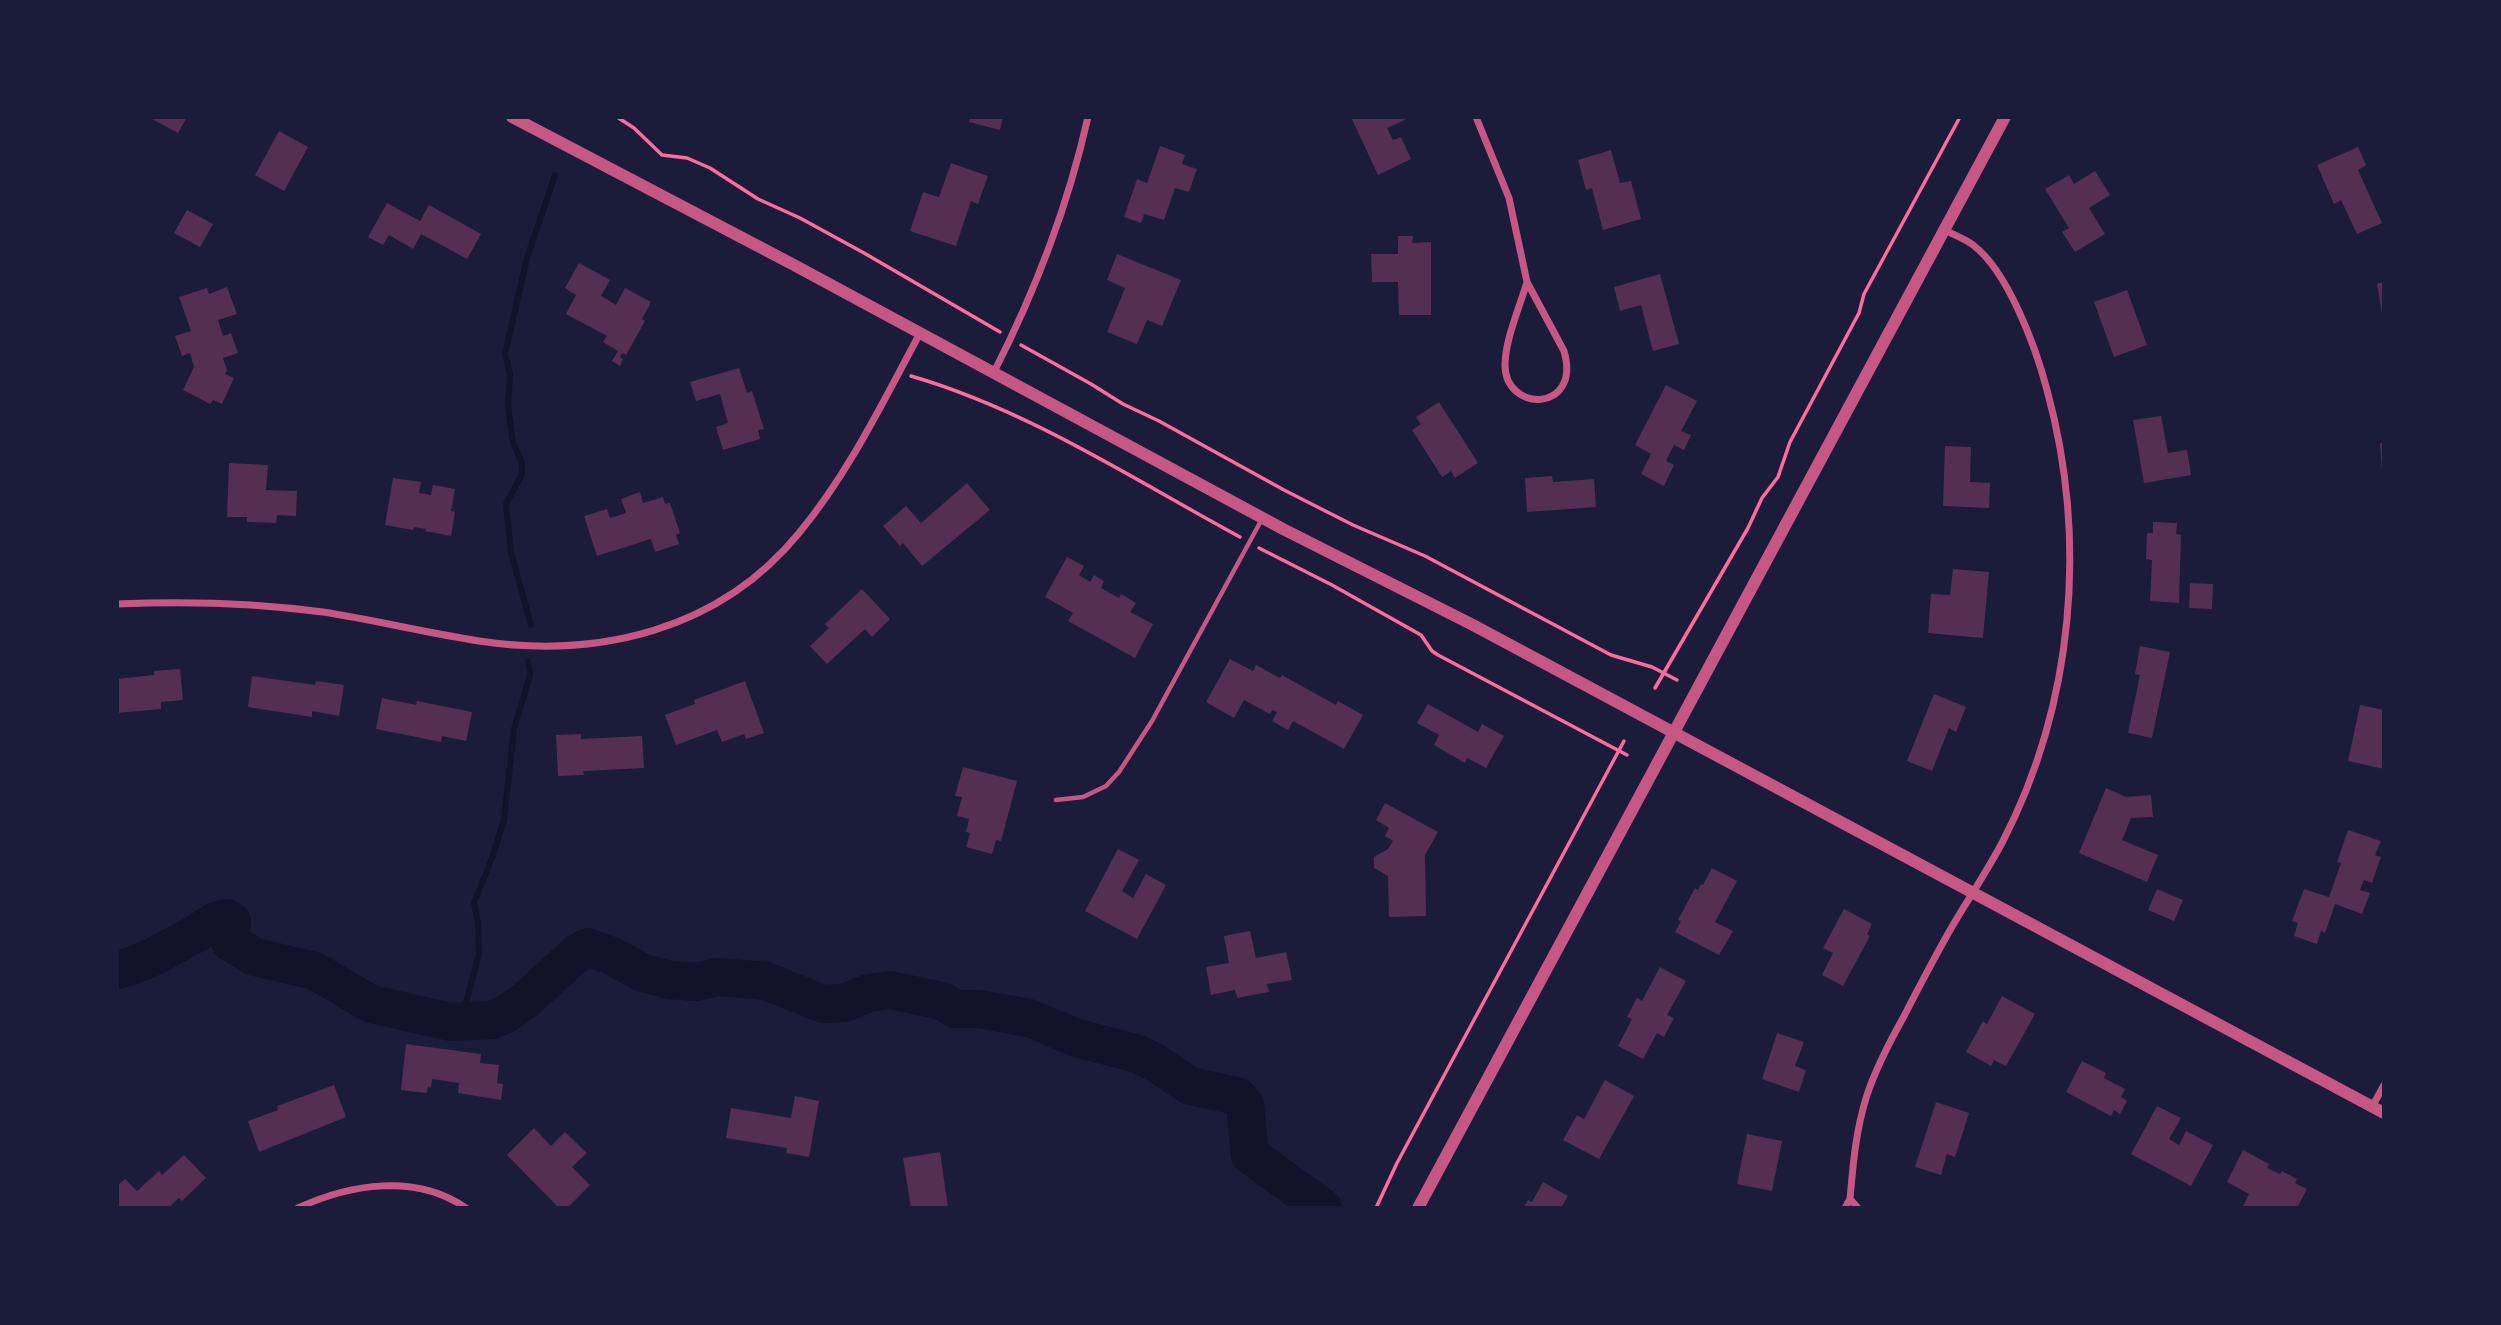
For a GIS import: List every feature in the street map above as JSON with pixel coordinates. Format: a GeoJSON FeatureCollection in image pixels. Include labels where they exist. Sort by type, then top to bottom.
{"type":"FeatureCollection","features":[{"type":"Feature","properties":{"kind":"street"},"geometry":{"type":"LineString","coordinates":[[512,117],[794,265],[1263,519],[1474,625],[2378,1110],[2384,1085]]}},
{"type":"Feature","properties":{"kind":"street"},"geometry":{"type":"LineString","coordinates":[[993,374],[1046,256],[1066,199],[1088,117]]}},
{"type":"Feature","properties":{"kind":"street"},"geometry":{"type":"LineString","coordinates":[[1476,117],[1509,198],[1527,282],[1564,351],[1567,362],[1564,386],[1552,397],[1544,400],[1520,394],[1507,378],[1505,367],[1527,282]]}},
{"type":"Feature","properties":{"kind":"street"},"geometry":{"type":"LineString","coordinates":[[1419,1207],[2005,117]]}},
{"type":"Feature","properties":{"kind":"street"},"geometry":{"type":"LineString","coordinates":[[1845,1208],[1850,1199],[1859,1125],[1877,1070],[1912,1001],[2003,842],[2017,812],[2047,725],[2058,680],[2067,622],[2071,577],[2069,514],[2063,458],[2049,397],[2021,318],[2003,282],[1974,246],[1945,230]]}},
{"type":"Feature","properties":{"kind":"street"},"geometry":{"type":"LineString","coordinates":[[117,604],[203,603],[274,607],[323,612],[480,641],[547,647],[587,645],[664,628],[737,592],[798,535],[857,447],[919,335]]}},
{"type":"Feature","properties":{"kind":"street"},"geometry":{"type":"LineString","coordinates":[[298,1208],[357,1189],[384,1185],[424,1189],[456,1201],[466,1208]]}},
{"type":"Feature","properties":{"kind":"street"},"geometry":{"type":"LineString","coordinates":[[1850,1199],[1858,1208]]}},
{"type":"Feature","properties":{"kind":"lane"},"geometry":{"type":"LineString","coordinates":[[1056,800],[1083,797],[1106,786],[1119,772],[1152,721],[1263,519]]}},
{"type":"Feature","properties":{"kind":"path"},"geometry":{"type":"LineString","coordinates":[[617,117],[634,128],[662,155],[687,159],[710,168],[758,199],[800,218],[998,330]]}},
{"type":"Feature","properties":{"kind":"path"},"geometry":{"type":"LineString","coordinates":[[1655,688],[1748,528],[1762,498],[1777,477],[1790,442],[1859,313],[1864,294],[1960,117]]}},
{"type":"Feature","properties":{"kind":"path"},"geometry":{"type":"LineString","coordinates":[[1024,347],[1091,383],[1123,404],[1284,490],[1353,525],[1425,556],[1611,655],[1662,672],[1677,680]]}},
{"type":"Feature","properties":{"kind":"path"},"geometry":{"type":"LineString","coordinates":[[899,372],[972,396],[1022,419],[1421,635],[1438,655],[1627,755]]}},
{"type":"Feature","properties":{"kind":"path"},"geometry":{"type":"LineString","coordinates":[[1376,1208],[1397,1163],[1624,741]]}},
{"type":"Feature","properties":{"kind":"building"},"geometry":{"type":"Polygon","coordinates":[[[148,117],[187,117],[178,133],[148,117]]]}},
{"type":"Feature","properties":{"kind":"building"},"geometry":{"type":"Polygon","coordinates":[[[970,117],[1003,117],[1000,130],[969,122],[970,117]]]}},
{"type":"Feature","properties":{"kind":"building"},"geometry":{"type":"Polygon","coordinates":[[[1351,117],[1403,117],[1405,120],[1387,128],[1393,140],[1401,137],[1411,159],[1378,175],[1351,117]]]}},
{"type":"Feature","properties":{"kind":"building"},"geometry":{"type":"Polygon","coordinates":[[[279,131],[308,147],[284,191],[255,175],[279,131]]]}},
{"type":"Feature","properties":{"kind":"building"},"geometry":{"type":"Polygon","coordinates":[[[1160,146],[1185,155],[1182,164],[1197,169],[1189,192],[1175,188],[1164,220],[1144,214],[1141,223],[1124,217],[1137,179],[1147,183],[1160,146]]]}},
{"type":"Feature","properties":{"kind":"building"},"geometry":{"type":"Polygon","coordinates":[[[2358,147],[2366,165],[2358,170],[2382,223],[2357,234],[2341,200],[2334,204],[2317,165],[2358,147]]]}},
{"type":"Feature","properties":{"kind":"building"},"geometry":{"type":"Polygon","coordinates":[[[1611,150],[1620,183],[1631,181],[1641,219],[1603,230],[1592,188],[1586,190],[1578,160],[1611,150]]]}},
{"type":"Feature","properties":{"kind":"building"},"geometry":{"type":"Polygon","coordinates":[[[951,163],[988,176],[978,204],[971,201],[956,246],[910,231],[923,192],[939,197],[951,163]]]}},
{"type":"Feature","properties":{"kind":"building"},"geometry":{"type":"Polygon","coordinates":[[[2095,171],[2110,195],[2089,208],[2105,234],[2075,252],[2062,232],[2069,228],[2045,189],[2069,175],[2074,184],[2095,171]]]}},
{"type":"Feature","properties":{"kind":"building"},"geometry":{"type":"Polygon","coordinates":[[[387,203],[420,221],[429,205],[481,234],[467,259],[421,234],[413,249],[389,235],[383,245],[368,237],[387,203]]]}},
{"type":"Feature","properties":{"kind":"building"},"geometry":{"type":"Polygon","coordinates":[[[187,210],[213,224],[200,247],[174,233],[187,210]]]}},
{"type":"Feature","properties":{"kind":"building"},"geometry":{"type":"Polygon","coordinates":[[[1398,236],[1413,236],[1412,243],[1431,242],[1431,315],[1399,315],[1398,282],[1372,282],[1371,254],[1398,254],[1398,236]]]}},
{"type":"Feature","properties":{"kind":"building"},"geometry":{"type":"Polygon","coordinates":[[[1117,254],[1181,280],[1162,326],[1147,320],[1137,344],[1107,332],[1125,288],[1107,280],[1117,254]]]}},
{"type":"Feature","properties":{"kind":"building"},"geometry":{"type":"Polygon","coordinates":[[[579,263],[610,280],[601,296],[616,305],[625,288],[651,302],[642,319],[645,321],[626,355],[622,353],[620,357],[623,359],[620,366],[612,361],[618,351],[603,342],[607,336],[566,314],[576,295],[565,288],[579,263]]]}},
{"type":"Feature","properties":{"kind":"building"},"geometry":{"type":"Polygon","coordinates":[[[1660,274],[1679,344],[1653,351],[1641,305],[1620,311],[1614,287],[1660,274]]]}},
{"type":"Feature","properties":{"kind":"building"},"geometry":{"type":"Polygon","coordinates":[[[2384,282],[2384,313],[2382,313],[2377,284],[2384,282]]]}},
{"type":"Feature","properties":{"kind":"building"},"geometry":{"type":"Polygon","coordinates":[[[227,287],[237,314],[218,320],[223,336],[231,333],[238,353],[223,358],[227,370],[225,374],[234,378],[222,404],[213,400],[210,404],[183,390],[194,367],[190,353],[182,356],[175,336],[191,331],[179,297],[207,288],[209,294],[227,287]]]}},
{"type":"Feature","properties":{"kind":"building"},"geometry":{"type":"Polygon","coordinates":[[[2127,290],[2147,345],[2114,357],[2094,302],[2127,290]]]}},
{"type":"Feature","properties":{"kind":"building"},"geometry":{"type":"Polygon","coordinates":[[[739,368],[747,393],[752,391],[764,429],[758,430],[760,439],[723,450],[716,427],[728,423],[720,394],[696,401],[690,382],[739,368]]]}},
{"type":"Feature","properties":{"kind":"building"},"geometry":{"type":"Polygon","coordinates":[[[1666,385],[1697,401],[1681,431],[1691,435],[1684,450],[1674,445],[1666,461],[1674,465],[1664,486],[1641,474],[1651,454],[1635,445],[1666,385]]]}},
{"type":"Feature","properties":{"kind":"building"},"geometry":{"type":"Polygon","coordinates":[[[1439,402],[1478,463],[1455,478],[1451,471],[1442,477],[1412,430],[1421,424],[1416,417],[1439,402]]]}},
{"type":"Feature","properties":{"kind":"building"},"geometry":{"type":"Polygon","coordinates":[[[2161,416],[2168,453],[2187,450],[2191,475],[2144,483],[2133,420],[2161,416]]]}},
{"type":"Feature","properties":{"kind":"building"},"geometry":{"type":"Polygon","coordinates":[[[2380,443],[2384,443],[2384,470],[2382,470],[2380,443]]]}},
{"type":"Feature","properties":{"kind":"building"},"geometry":{"type":"Polygon","coordinates":[[[1945,446],[1971,447],[1970,482],[1990,483],[1989,508],[1943,506],[1945,446]]]}},
{"type":"Feature","properties":{"kind":"building"},"geometry":{"type":"Polygon","coordinates":[[[229,463],[268,465],[266,490],[297,491],[296,516],[277,515],[276,523],[247,522],[247,517],[227,517],[229,463]]]}},
{"type":"Feature","properties":{"kind":"building"},"geometry":{"type":"Polygon","coordinates":[[[1552,476],[1553,482],[1594,479],[1596,507],[1527,512],[1525,478],[1552,476]]]}},
{"type":"Feature","properties":{"kind":"building"},"geometry":{"type":"Polygon","coordinates":[[[393,478],[421,482],[419,493],[431,495],[433,485],[455,489],[451,511],[455,512],[451,536],[414,527],[413,530],[385,525],[393,478]]]}},
{"type":"Feature","properties":{"kind":"building"},"geometry":{"type":"Polygon","coordinates":[[[967,483],[990,510],[922,566],[903,543],[900,546],[883,526],[906,506],[921,523],[967,483]]]}},
{"type":"Feature","properties":{"kind":"building"},"geometry":{"type":"Polygon","coordinates":[[[640,492],[643,503],[663,497],[665,504],[670,503],[680,533],[676,535],[679,544],[655,552],[651,539],[597,556],[584,516],[607,509],[610,518],[626,513],[621,499],[640,492]]]}},
{"type":"Feature","properties":{"kind":"building"},"geometry":{"type":"Polygon","coordinates":[[[2153,522],[2177,523],[2176,534],[2181,535],[2179,603],[2150,601],[2152,560],[2146,559],[2147,533],[2153,533],[2153,522]]]}},
{"type":"Feature","properties":{"kind":"building"},"geometry":{"type":"Polygon","coordinates":[[[1067,557],[1084,566],[1079,575],[1090,582],[1094,575],[1104,581],[1101,588],[1119,598],[1121,594],[1136,603],[1130,612],[1153,624],[1135,658],[1068,621],[1073,613],[1045,597],[1067,557]]]}},
{"type":"Feature","properties":{"kind":"building"},"geometry":{"type":"Polygon","coordinates":[[[1953,569],[1989,572],[1983,638],[1928,633],[1931,594],[1950,595],[1953,569]]]}},
{"type":"Feature","properties":{"kind":"building"},"geometry":{"type":"Polygon","coordinates":[[[2190,583],[2213,584],[2212,609],[2189,608],[2190,583]]]}},
{"type":"Feature","properties":{"kind":"building"},"geometry":{"type":"Polygon","coordinates":[[[862,589],[890,619],[872,637],[865,629],[827,664],[810,646],[829,628],[825,624],[862,589]]]}},
{"type":"Feature","properties":{"kind":"building"},"geometry":{"type":"Polygon","coordinates":[[[2140,646],[2170,652],[2152,738],[2128,733],[2140,675],[2135,674],[2140,646]]]}},
{"type":"Feature","properties":{"kind":"building"},"geometry":{"type":"Polygon","coordinates":[[[1230,659],[1253,671],[1256,665],[1280,678],[1282,675],[1336,705],[1338,701],[1363,715],[1344,749],[1293,721],[1288,730],[1272,721],[1277,712],[1272,710],[1270,714],[1244,700],[1234,718],[1206,702],[1230,659]]]}},
{"type":"Feature","properties":{"kind":"building"},"geometry":{"type":"Polygon","coordinates":[[[180,669],[183,700],[161,702],[161,709],[117,713],[117,679],[154,675],[154,671],[180,669]]]}},
{"type":"Feature","properties":{"kind":"building"},"geometry":{"type":"Polygon","coordinates":[[[252,676],[315,685],[316,681],[344,685],[339,716],[312,711],[312,717],[248,707],[252,676]]]}},
{"type":"Feature","properties":{"kind":"building"},"geometry":{"type":"Polygon","coordinates":[[[745,681],[764,733],[746,739],[744,734],[722,742],[717,730],[676,745],[665,715],[695,704],[694,700],[745,681]]]}},
{"type":"Feature","properties":{"kind":"building"},"geometry":{"type":"Polygon","coordinates":[[[1934,694],[1966,707],[1956,732],[1949,728],[1932,771],[1907,761],[1934,694]]]}},
{"type":"Feature","properties":{"kind":"building"},"geometry":{"type":"Polygon","coordinates":[[[382,698],[416,705],[417,701],[472,712],[466,741],[442,736],[441,742],[376,729],[382,698]]]}},
{"type":"Feature","properties":{"kind":"building"},"geometry":{"type":"Polygon","coordinates":[[[1428,704],[1478,732],[1482,724],[1504,736],[1486,768],[1467,758],[1465,763],[1434,745],[1439,735],[1417,723],[1428,704]]]}},
{"type":"Feature","properties":{"kind":"building"},"geometry":{"type":"Polygon","coordinates":[[[2360,705],[2384,710],[2384,769],[2348,761],[2360,705]]]}},
{"type":"Feature","properties":{"kind":"building"},"geometry":{"type":"Polygon","coordinates":[[[581,734],[581,739],[642,736],[644,768],[583,771],[584,775],[558,776],[556,735],[581,734]]]}},
{"type":"Feature","properties":{"kind":"building"},"geometry":{"type":"Polygon","coordinates":[[[963,767],[1017,781],[1001,841],[996,840],[992,854],[966,847],[970,833],[966,832],[969,819],[957,816],[962,797],[955,796],[963,767]]]}},
{"type":"Feature","properties":{"kind":"building"},"geometry":{"type":"Polygon","coordinates":[[[2106,788],[2126,797],[2151,795],[2153,817],[2131,818],[2122,840],[2158,855],[2147,882],[2079,853],[2106,788]]]}},
{"type":"Feature","properties":{"kind":"building"},"geometry":{"type":"Polygon","coordinates":[[[1385,803],[1438,832],[1425,855],[1426,916],[1389,917],[1388,876],[1374,868],[1374,857],[1388,849],[1393,841],[1385,836],[1389,828],[1376,820],[1385,803]]]}},
{"type":"Feature","properties":{"kind":"building"},"geometry":{"type":"Polygon","coordinates":[[[2348,830],[2381,841],[2375,855],[2381,857],[2372,883],[2364,880],[2360,890],[2370,893],[2362,914],[2335,904],[2325,933],[2321,931],[2317,944],[2294,936],[2298,923],[2292,921],[2304,889],[2329,897],[2341,863],[2337,862],[2348,830]]]}},
{"type":"Feature","properties":{"kind":"building"},"geometry":{"type":"Polygon","coordinates":[[[1118,849],[1139,860],[1122,891],[1133,898],[1146,874],[1166,885],[1137,939],[1085,911],[1118,849]]]}},
{"type":"Feature","properties":{"kind":"building"},"geometry":{"type":"Polygon","coordinates":[[[1712,868],[1737,881],[1715,922],[1733,931],[1719,955],[1675,932],[1681,921],[1678,920],[1695,888],[1698,890],[1701,884],[1703,885],[1712,868]]]}},
{"type":"Feature","properties":{"kind":"building"},"geometry":{"type":"Polygon","coordinates":[[[2157,889],[2183,900],[2174,921],[2148,910],[2157,889]]]}},
{"type":"Feature","properties":{"kind":"building"},"geometry":{"type":"Polygon","coordinates":[[[1844,909],[1872,924],[1867,934],[1870,936],[1843,986],[1822,975],[1833,953],[1823,948],[1844,909]]]}},
{"type":"Feature","properties":{"kind":"building"},"geometry":{"type":"Polygon","coordinates":[[[1250,931],[1256,958],[1286,952],[1292,980],[1267,984],[1269,992],[1237,998],[1235,990],[1211,995],[1206,967],[1229,963],[1224,936],[1250,931]]]}},
{"type":"Feature","properties":{"kind":"building"},"geometry":{"type":"Polygon","coordinates":[[[1660,967],[1686,981],[1667,1015],[1674,1018],[1664,1037],[1657,1033],[1643,1059],[1618,1046],[1632,1019],[1627,1017],[1637,998],[1642,1001],[1660,967]]]}},
{"type":"Feature","properties":{"kind":"building"},"geometry":{"type":"Polygon","coordinates":[[[2002,996],[2035,1014],[2006,1066],[1994,1060],[1991,1066],[1966,1052],[1983,1021],[1987,1024],[2002,996]]]}},
{"type":"Feature","properties":{"kind":"building"},"geometry":{"type":"Polygon","coordinates":[[[1777,1033],[1804,1042],[1795,1066],[1806,1070],[1799,1092],[1762,1079],[1777,1033]]]}},
{"type":"Feature","properties":{"kind":"building"},"geometry":{"type":"Polygon","coordinates":[[[406,1044],[481,1054],[480,1063],[499,1065],[497,1083],[503,1084],[501,1100],[458,1093],[459,1083],[432,1079],[427,1093],[401,1090],[406,1044]]]}},
{"type":"Feature","properties":{"kind":"building"},"geometry":{"type":"Polygon","coordinates":[[[2082,1061],[2106,1073],[2104,1078],[2125,1089],[2121,1097],[2127,1101],[2120,1114],[2114,1110],[2111,1116],[2066,1092],[2082,1061]]]}},
{"type":"Feature","properties":{"kind":"building"},"geometry":{"type":"Polygon","coordinates":[[[1605,1080],[1634,1096],[1599,1159],[1563,1140],[1577,1115],[1584,1119],[1605,1080]]]}},
{"type":"Feature","properties":{"kind":"building"},"geometry":{"type":"Polygon","coordinates":[[[334,1085],[346,1117],[259,1152],[248,1121],[278,1110],[277,1106],[334,1085]]]}},
{"type":"Feature","properties":{"kind":"building"},"geometry":{"type":"Polygon","coordinates":[[[795,1096],[819,1101],[809,1157],[786,1153],[787,1148],[726,1138],[731,1108],[791,1118],[795,1096]]]}},
{"type":"Feature","properties":{"kind":"building"},"geometry":{"type":"Polygon","coordinates":[[[1936,1102],[1969,1113],[1955,1157],[1947,1154],[1941,1175],[1915,1167],[1936,1102]]]}},
{"type":"Feature","properties":{"kind":"building"},"geometry":{"type":"Polygon","coordinates":[[[2157,1106],[2181,1118],[2169,1139],[2179,1145],[2186,1131],[2213,1145],[2191,1186],[2131,1154],[2157,1106]]]}},
{"type":"Feature","properties":{"kind":"building"},"geometry":{"type":"Polygon","coordinates":[[[534,1128],[551,1146],[565,1132],[587,1153],[572,1167],[590,1185],[567,1208],[559,1208],[507,1155],[534,1128]]]}},
{"type":"Feature","properties":{"kind":"building"},"geometry":{"type":"Polygon","coordinates":[[[1747,1134],[1782,1141],[1772,1191],[1737,1184],[1747,1134]]]}},
{"type":"Feature","properties":{"kind":"building"},"geometry":{"type":"Polygon","coordinates":[[[2243,1150],[2269,1164],[2267,1168],[2280,1174],[2282,1171],[2297,1179],[2295,1183],[2307,1189],[2297,1208],[2243,1206],[2249,1194],[2227,1182],[2243,1150]]]}},
{"type":"Feature","properties":{"kind":"building"},"geometry":{"type":"Polygon","coordinates":[[[940,1152],[948,1208],[911,1208],[903,1158],[940,1152]]]}},
{"type":"Feature","properties":{"kind":"building"},"geometry":{"type":"Polygon","coordinates":[[[184,1155],[206,1178],[182,1201],[179,1198],[168,1208],[117,1208],[117,1186],[125,1179],[137,1191],[159,1171],[162,1175],[184,1155]]]}},
{"type":"Feature","properties":{"kind":"building"},"geometry":{"type":"Polygon","coordinates":[[[1543,1182],[1568,1196],[1561,1208],[1523,1208],[1528,1200],[1532,1202],[1543,1182]]]}},
{"type":"Feature","properties":{"kind":"waterway"},"geometry":{"type":"LineString","coordinates":[[531,625],[511,552],[506,504],[522,474],[522,464],[513,442],[508,406],[510,374],[505,354],[527,258],[555,175]]}},
{"type":"Feature","properties":{"kind":"waterway"},"geometry":{"type":"LineString","coordinates":[[461,1021],[479,954],[474,903],[504,820],[514,729],[530,675],[528,662]]}},
{"type":"Feature","properties":{"kind":"waterway"},"geometry":{"type":"LineString","coordinates":[[117,970],[148,959],[226,918],[232,921],[231,943],[255,957],[315,971],[371,1004],[451,1022],[492,1020],[506,1014],[527,999],[576,954],[588,947],[612,956],[643,973],[670,980],[696,982],[718,977],[766,981],[823,1004],[844,1003],[869,993],[890,990],[942,1001],[955,1009],[978,1009],[1029,1018],[1077,1038],[1138,1054],[1190,1086],[1237,1096],[1245,1105],[1250,1155],[1323,1208]]}}]}
